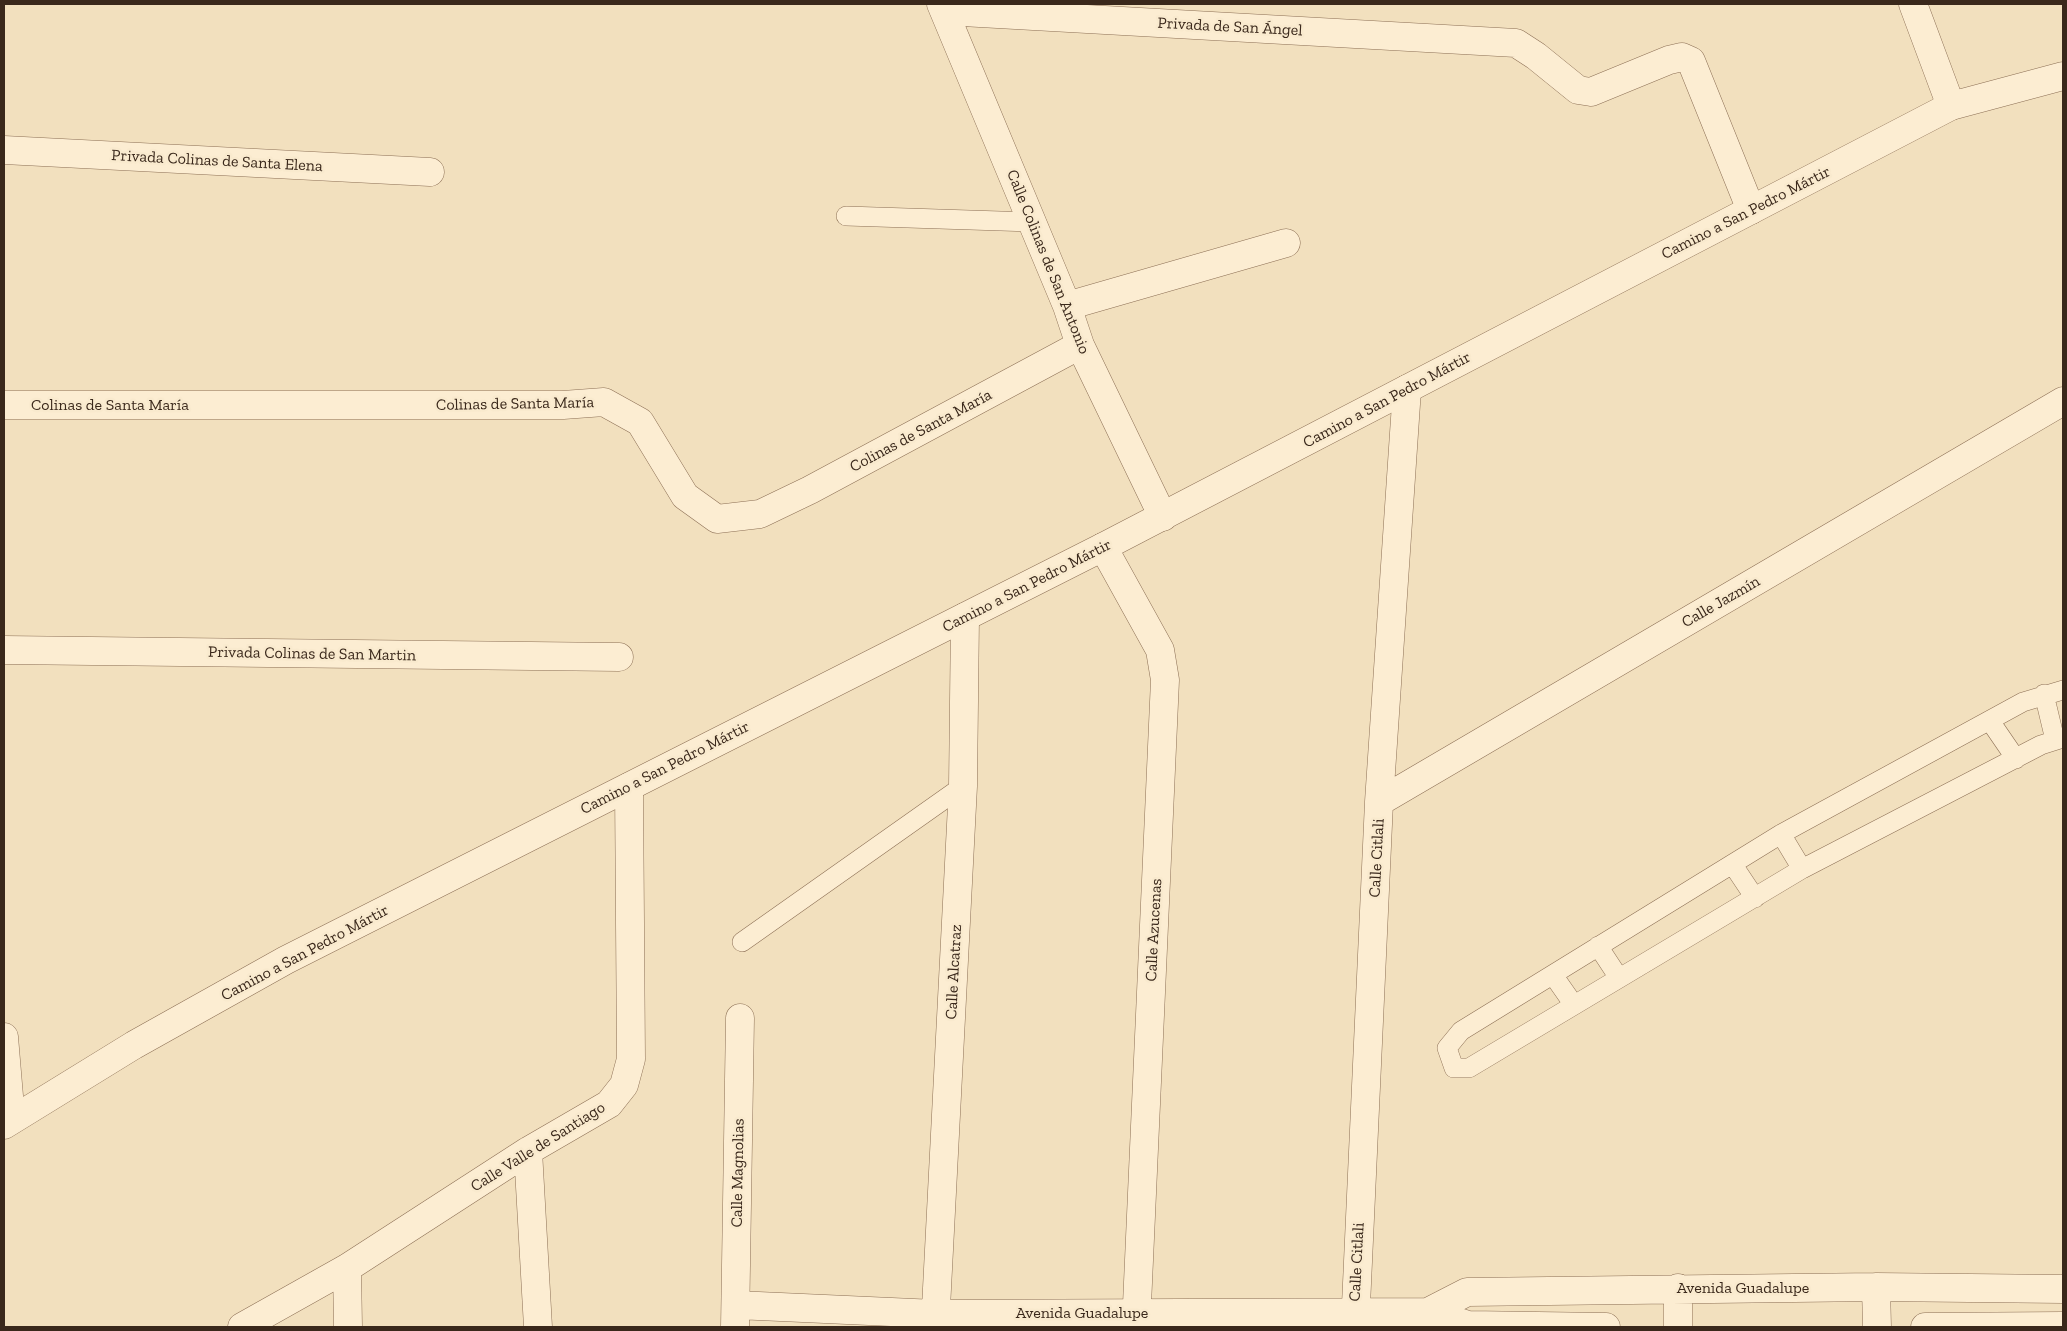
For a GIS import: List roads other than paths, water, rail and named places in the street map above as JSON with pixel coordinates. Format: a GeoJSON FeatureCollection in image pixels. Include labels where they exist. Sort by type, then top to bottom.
{"type":"FeatureCollection","features":[{"type":"Feature","properties":{"kind":"street"},"geometry":{"type":"LineString","coordinates":[[1913,4],[1951,106]]}},
{"type":"Feature","properties":{"kind":"street","name":"Privada de San Ángel"},"geometry":{"type":"LineString","coordinates":[[942,8],[1516,43],[1536,56],[1570,84],[1585,92],[1600,90],[1669,60],[1682,57],[1690,62],[1751,210]]}},
{"type":"Feature","properties":{"kind":"street","name":"Calle Colinas de San Antonio"},"geometry":{"type":"LineString","coordinates":[[942,8],[1067,306],[1080,345],[1163,516]]}},
{"type":"Feature","properties":{"kind":"street","name":"Camino a San Pedro Mártir"},"geometry":{"type":"LineString","coordinates":[[8,1122],[134,1045],[286,960],[1103,547],[1951,106],[2063,76]]}},
{"type":"Feature","properties":{"kind":"street","name":"Privada Colinas de Santa Elena"},"geometry":{"type":"LineString","coordinates":[[4,150],[430,172]]}},
{"type":"Feature","properties":{"kind":"street"},"geometry":{"type":"LineString","coordinates":[[1067,306],[1286,243]]}},
{"type":"Feature","properties":{"kind":"street","name":"Colinas de Santa María"},"geometry":{"type":"LineString","coordinates":[[4,405],[563,405],[604,402],[640,422],[685,496],[717,519],[760,514],[818,486],[1080,345]]}},
{"type":"Feature","properties":{"kind":"street","name":"Calle Citlali"},"geometry":{"type":"LineString","coordinates":[[1355,1319],[1380,802],[1407,389]]}},
{"type":"Feature","properties":{"kind":"street","name":"Calle Jazmín"},"geometry":{"type":"LineString","coordinates":[[1380,802],[2063,401]]}},
{"type":"Feature","properties":{"kind":"street","name":"Calle Azucenas"},"geometry":{"type":"LineString","coordinates":[[1103,547],[1160,650],[1165,680],[1136,1320]]}},
{"type":"Feature","properties":{"kind":"street","name":"Calle Alcatraz"},"geometry":{"type":"LineString","coordinates":[[935,1321],[963,786],[965,617]]}},
{"type":"Feature","properties":{"kind":"street","name":"Privada Colinas de San Martin"},"geometry":{"type":"LineString","coordinates":[[4,650],[619,657]]}},
{"type":"Feature","properties":{"kind":"street","name":"Calle Valle de Santiago"},"geometry":{"type":"LineString","coordinates":[[242,1327],[347,1268],[528,1152],[609,1104],[624,1085],[631,1059],[629,787]]}},
{"type":"Feature","properties":{"kind":"street","name":"Calle Magnolias"},"geometry":{"type":"LineString","coordinates":[[735,1316],[740,1018]]}},
{"type":"Feature","properties":{"kind":"street"},"geometry":{"type":"LineString","coordinates":[[4,1037],[8,1122]]}},
{"type":"Feature","properties":{"kind":"street"},"geometry":{"type":"LineString","coordinates":[[528,1152],[538,1327]]}},
{"type":"Feature","properties":{"kind":"street"},"geometry":{"type":"LineString","coordinates":[[347,1268],[348,1327]]}},
{"type":"Feature","properties":{"kind":"street"},"geometry":{"type":"LineString","coordinates":[[1876,1287],[1877,1327]]}},
{"type":"Feature","properties":{"kind":"street","name":"Avenida Guadalupe"},"geometry":{"type":"LineString","coordinates":[[735,1316],[935,1321],[1355,1319],[1428,1312],[1467,1292],[1876,1287],[2063,1289]]}},
{"type":"Feature","properties":{"kind":"street"},"geometry":{"type":"LineString","coordinates":[[1678,1288],[1678,1327]]}},
{"type":"Feature","properties":{"kind":"street"},"geometry":{"type":"LineString","coordinates":[[1467,1292],[1468,1326]]}},
{"type":"Feature","properties":{"kind":"street","name":"Avenida Guadalupe"},"geometry":{"type":"LineString","coordinates":[[1428,1312],[1468,1326],[1606,1327]]}},
{"type":"Feature","properties":{"kind":"street"},"geometry":{"type":"LineString","coordinates":[[1925,1327],[2063,1326]]}},
{"type":"Feature","properties":{"kind":"lane"},"geometry":{"type":"LineString","coordinates":[[846,216],[1032,222]]}},
{"type":"Feature","properties":{"kind":"lane"},"geometry":{"type":"LineString","coordinates":[[2044,694],[2059,739],[2016,759],[1802,869],[1468,1068],[1454,1068],[1447,1048],[1461,1031],[1782,834],[2023,702],[2044,694],[2063,690]]}},
{"type":"Feature","properties":{"kind":"lane"},"geometry":{"type":"LineString","coordinates":[[1990,721],[2016,759]]}},
{"type":"Feature","properties":{"kind":"lane"},"geometry":{"type":"LineString","coordinates":[[742,942],[963,786]]}},
{"type":"Feature","properties":{"kind":"lane"},"geometry":{"type":"LineString","coordinates":[[1782,834],[1802,869]]}},
{"type":"Feature","properties":{"kind":"lane"},"geometry":{"type":"LineString","coordinates":[[1733,865],[1755,898]]}},
{"type":"Feature","properties":{"kind":"lane"},"geometry":{"type":"LineString","coordinates":[[1598,946],[1619,978]]}},
{"type":"Feature","properties":{"kind":"lane"},"geometry":{"type":"LineString","coordinates":[[1553,975],[1574,1005]]}}]}
